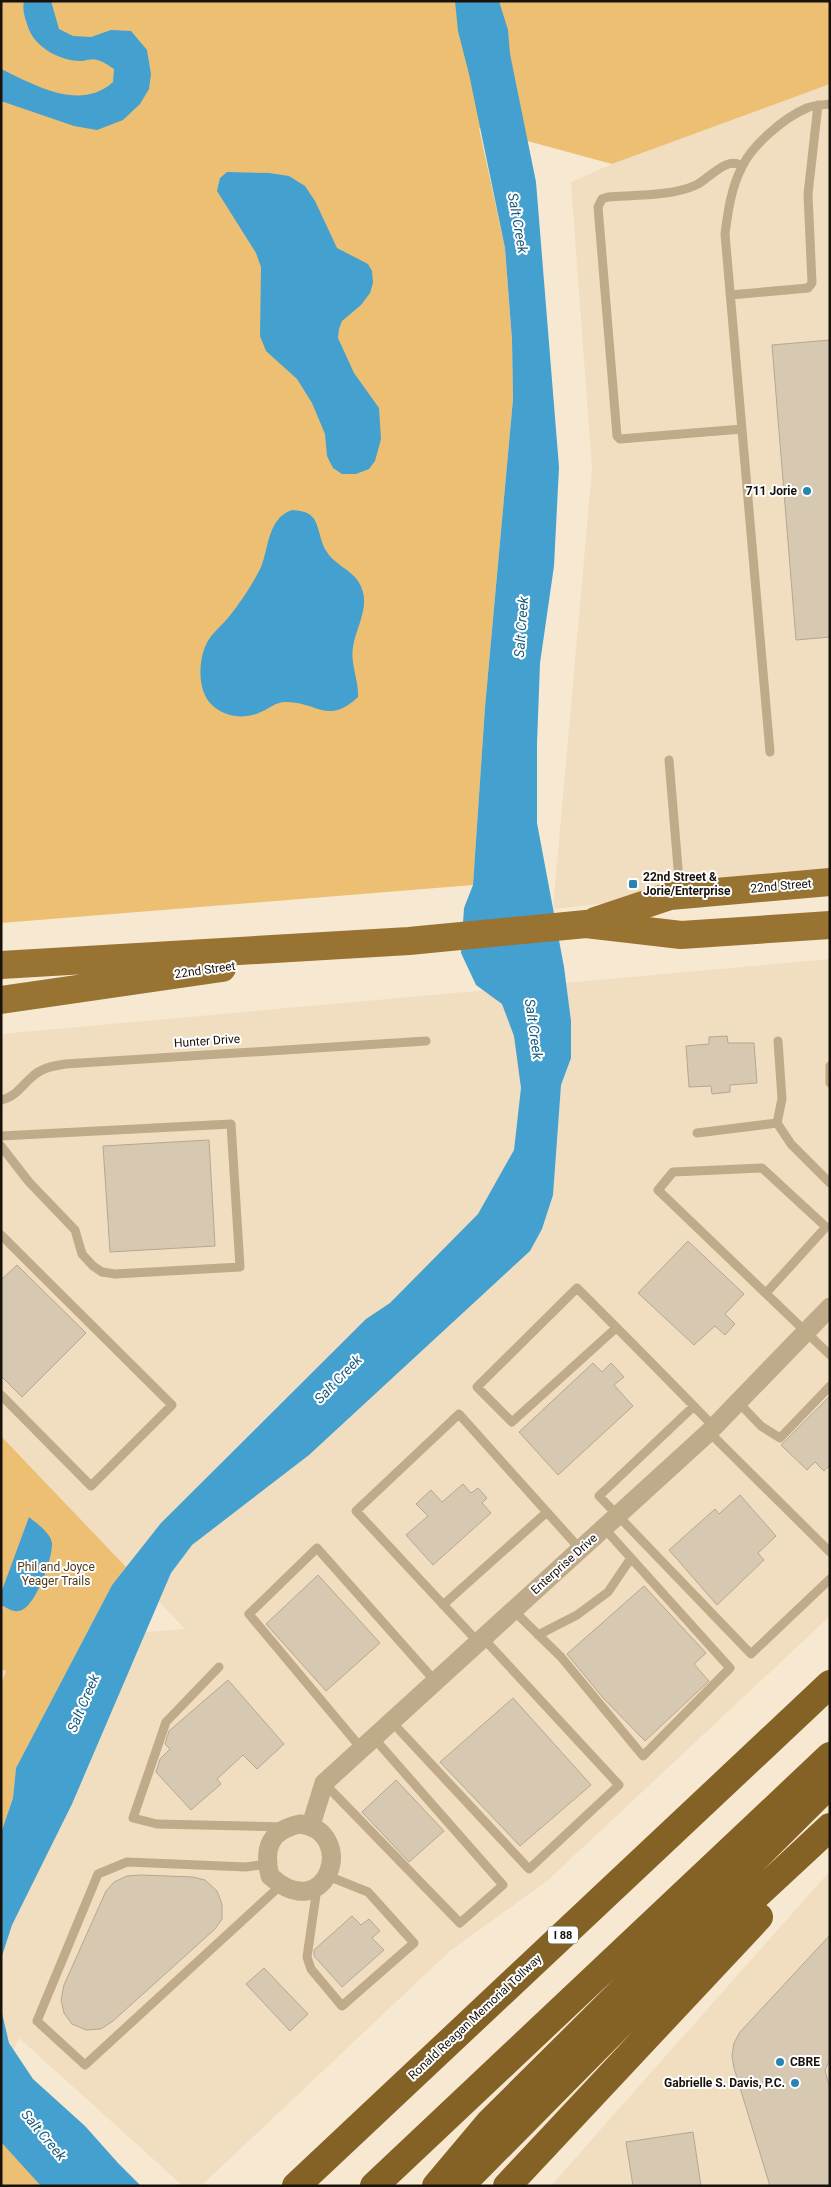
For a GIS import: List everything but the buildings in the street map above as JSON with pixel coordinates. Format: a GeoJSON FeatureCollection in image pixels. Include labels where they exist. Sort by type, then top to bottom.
{"type":"FeatureCollection","features":[{"type":"Feature","properties":{"kind":"highway","name":"Ronald Reagan Memorial Tollway"},"geometry":{"type":"LineString","coordinates":[[296,2186],[830,1684]]}},
{"type":"Feature","properties":{"kind":"highway"},"geometry":{"type":"LineString","coordinates":[[374,2186],[830,1756]]}},
{"type":"Feature","properties":{"kind":"highway"},"geometry":{"type":"LineString","coordinates":[[436,2186],[489,2123],[830,1784]]}},
{"type":"Feature","properties":{"kind":"highway"},"geometry":{"type":"LineString","coordinates":[[460,2186],[644,2000],[830,1827]]}},
{"type":"Feature","properties":{"kind":"highway"},"geometry":{"type":"LineString","coordinates":[[507,2186],[830,1840]]}},
{"type":"Feature","properties":{"kind":"main road","name":"22nd Street"},"geometry":{"type":"LineString","coordinates":[[586,924],[670,896],[830,882]]}},
{"type":"Feature","properties":{"kind":"main road","name":"22nd Street"},"geometry":{"type":"LineString","coordinates":[[1,965],[409,941],[586,924],[681,935],[830,925]]}},
{"type":"Feature","properties":{"kind":"main road","name":"22nd Street"},"geometry":{"type":"LineString","coordinates":[[1,1000],[409,941]]}},
{"type":"Feature","properties":{"kind":"street","name":"Enterprise Drive"},"geometry":{"type":"LineString","coordinates":[[324,1782],[712,1429],[829,1310]]}},
{"type":"Feature","properties":{"kind":"street"},"geometry":{"type":"LineString","coordinates":[[311,1825],[324,1782]]}},
{"type":"Feature","properties":{"kind":"street"},"geometry":{"type":"LineString","coordinates":[[300,1824],[311,1825],[322,1833],[328,1842],[332,1864],[323,1882],[295,1892],[280,1886],[270,1876],[266,1852],[273,1838],[286,1827],[300,1824]]}},
{"type":"Feature","properties":{"kind":"lane"},"geometry":{"type":"LineString","coordinates":[[770,752],[725,234],[729,202],[742,166],[760,143],[782,122],[807,108],[830,104]]}},
{"type":"Feature","properties":{"kind":"lane"},"geometry":{"type":"LineString","coordinates":[[730,295],[808,288],[812,283],[808,194],[818,105]]}},
{"type":"Feature","properties":{"kind":"lane"},"geometry":{"type":"LineString","coordinates":[[742,166],[737,162],[730,163],[697,185],[681,191],[608,197],[602,199],[598,207],[617,436],[620,439],[742,429]]}},
{"type":"Feature","properties":{"kind":"lane"},"geometry":{"type":"LineString","coordinates":[[669,760],[681,895]]}},
{"type":"Feature","properties":{"kind":"lane","name":"Hunter Drive"},"geometry":{"type":"LineString","coordinates":[[1,1100],[10,1098],[32,1076],[46,1068],[65,1064],[426,1041]]}},
{"type":"Feature","properties":{"kind":"lane"},"geometry":{"type":"LineString","coordinates":[[778,1041],[782,1099],[777,1124],[790,1144],[830,1183]]}},
{"type":"Feature","properties":{"kind":"lane"},"geometry":{"type":"LineString","coordinates":[[830,1066],[830,1083]]}},
{"type":"Feature","properties":{"kind":"lane"},"geometry":{"type":"LineString","coordinates":[[1,1136],[231,1124],[240,1267],[115,1274],[102,1272],[93,1266],[82,1254],[75,1230],[29,1182],[1,1146]]}},
{"type":"Feature","properties":{"kind":"lane"},"geometry":{"type":"LineString","coordinates":[[697,1133],[777,1124]]}},
{"type":"Feature","properties":{"kind":"lane"},"geometry":{"type":"LineString","coordinates":[[766,1294],[826,1227],[762,1168],[673,1172],[658,1190],[766,1294],[830,1355]]}},
{"type":"Feature","properties":{"kind":"lane"},"geometry":{"type":"LineString","coordinates":[[1,1235],[172,1405],[91,1486],[1,1395]]}},
{"type":"Feature","properties":{"kind":"lane"},"geometry":{"type":"LineString","coordinates":[[616,1328],[512,1422],[477,1387],[577,1288],[694,1406],[712,1429],[830,1552]]}},
{"type":"Feature","properties":{"kind":"lane"},"geometry":{"type":"LineString","coordinates":[[739,1403],[761,1426],[780,1438],[830,1386]]}},
{"type":"Feature","properties":{"kind":"lane"},"geometry":{"type":"LineString","coordinates":[[694,1406],[599,1496],[751,1654],[830,1579]]}},
{"type":"Feature","properties":{"kind":"lane"},"geometry":{"type":"LineString","coordinates":[[391,1721],[529,1869],[619,1785],[480,1640],[443,1605],[356,1511],[458,1414],[580,1549]]}},
{"type":"Feature","properties":{"kind":"lane"},"geometry":{"type":"LineString","coordinates":[[443,1605],[547,1512]]}},
{"type":"Feature","properties":{"kind":"lane"},"geometry":{"type":"LineString","coordinates":[[513,1610],[561,1657],[643,1756],[730,1668],[604,1528]]}},
{"type":"Feature","properties":{"kind":"lane"},"geometry":{"type":"LineString","coordinates":[[324,1782],[460,1923],[503,1885],[367,1743],[248,1614],[317,1548],[435,1681]]}},
{"type":"Feature","properties":{"kind":"lane"},"geometry":{"type":"LineString","coordinates":[[538,1635],[577,1615],[608,1592],[631,1558]]}},
{"type":"Feature","properties":{"kind":"lane"},"geometry":{"type":"LineString","coordinates":[[219,1667],[166,1722],[133,1818],[157,1824],[286,1827]]}},
{"type":"Feature","properties":{"kind":"lane"},"geometry":{"type":"LineString","coordinates":[[267,1864],[246,1867],[127,1862],[98,1874],[36,2021],[85,2065],[280,1886]]}},
{"type":"Feature","properties":{"kind":"lane"},"geometry":{"type":"LineString","coordinates":[[323,1882],[368,1892],[414,1943],[342,2006],[311,1969],[308,1957],[323,1882]]}},
{"type":"Feature","properties":{"kind":"shaded area"},"geometry":{"type":"Polygon","coordinates":[[[830,84],[830,878],[553,909],[592,469],[571,182],[612,164],[830,84]]]}},
{"type":"Feature","properties":{"kind":"shaded area"},"geometry":{"type":"Polygon","coordinates":[[[830,959],[830,1616],[547,1881],[450,1951],[201,2186],[183,2186],[19,2038],[1,2080],[1,1643],[185,1629],[1,1436],[1,1034],[830,959]]]}},
{"type":"Feature","properties":{"kind":"shaded area"},"geometry":{"type":"Polygon","coordinates":[[[830,1871],[830,2186],[551,2186],[616,2112],[830,1871]]]}},
{"type":"Feature","properties":{"kind":"green space"},"geometry":{"type":"Polygon","coordinates":[[[1,1],[830,1],[830,84],[612,164],[479,128],[505,248],[512,340],[513,399],[485,707],[473,885],[1,923],[1,1]]]}},
{"type":"Feature","properties":{"kind":"green space","name":"Phil and Joyce Yeager Trails"},"geometry":{"type":"Polygon","coordinates":[[[1,1436],[126,1567],[112,1585],[16,1768],[13,1798],[1,1833],[1,1685],[6,1671],[1,1669],[1,1436]]]}},
{"type":"Feature","properties":{"kind":"green space"},"geometry":{"type":"Polygon","coordinates":[[[1,2142],[43,2186],[1,2186],[1,2142]]]}},
{"type":"Feature","properties":{"kind":"water"},"geometry":{"type":"Polygon","coordinates":[[[24,1],[51,1],[59,29],[73,36],[91,37],[111,30],[131,31],[147,50],[151,74],[149,89],[140,104],[123,120],[97,130],[74,126],[1,101],[1,69],[43,88],[57,93],[72,95],[86,95],[100,91],[113,82],[114,69],[104,62],[95,59],[81,61],[65,59],[50,52],[36,41],[31,34],[25,17],[24,1]]]}},
{"type":"Feature","properties":{"kind":"water","name":"Salt Creek"},"geometry":{"type":"Polygon","coordinates":[[[455,1],[499,1],[508,30],[510,54],[536,182],[559,467],[554,566],[540,663],[537,823],[564,967],[571,1021],[571,1058],[561,1085],[553,1195],[542,1229],[530,1251],[309,1455],[192,1545],[171,1573],[72,1804],[12,1925],[1,1959],[1,1833],[13,1798],[16,1768],[112,1585],[161,1523],[366,1319],[390,1303],[478,1214],[514,1150],[521,1088],[514,1036],[502,1004],[476,985],[461,953],[464,908],[473,885],[485,707],[513,399],[512,340],[505,248],[469,74],[458,31],[455,1]]]}},
{"type":"Feature","properties":{"kind":"water"},"geometry":{"type":"Polygon","coordinates":[[[227,172],[269,173],[289,176],[305,186],[315,201],[337,248],[368,264],[372,271],[373,283],[370,293],[361,305],[342,321],[338,338],[354,373],[379,408],[381,439],[375,461],[369,469],[356,474],[342,474],[333,468],[327,456],[325,434],[312,403],[297,379],[266,351],[260,336],[261,267],[256,253],[217,191],[220,178],[227,172]]]}},
{"type":"Feature","properties":{"kind":"water"},"geometry":{"type":"Polygon","coordinates":[[[292,510],[302,511],[313,518],[328,554],[355,577],[362,589],[364,606],[352,653],[358,697],[347,706],[338,710],[322,710],[306,705],[285,702],[278,703],[248,716],[229,715],[212,705],[204,693],[200,669],[205,647],[209,639],[233,612],[254,580],[261,567],[270,534],[278,519],[292,510]]]}},
{"type":"Feature","properties":{"kind":"water"},"geometry":{"type":"Polygon","coordinates":[[[29,1517],[49,1535],[52,1550],[37,1593],[25,1608],[14,1611],[1,1605],[1,1593],[29,1517]]]}},
{"type":"Feature","properties":{"kind":"water","name":"Salt Creek"},"geometry":{"type":"Polygon","coordinates":[[[1,2009],[9,2043],[33,2079],[85,2126],[141,2186],[41,2186],[1,2142],[1,2009]]]}},
{"type":"Feature","properties":{"kind":"place","name":"711 Jorie"},"geometry":{"type":"Point","coordinates":[807,491]}},
{"type":"Feature","properties":{"kind":"place","name":"22nd Street & Jorie/Enterprise"},"geometry":{"type":"Point","coordinates":[633,884]}},
{"type":"Feature","properties":{"kind":"place","name":"CBRE"},"geometry":{"type":"Point","coordinates":[780,2062]}},
{"type":"Feature","properties":{"kind":"place","name":"Gabrielle S. Davis, P.C."},"geometry":{"type":"Point","coordinates":[795,2083]}}]}
